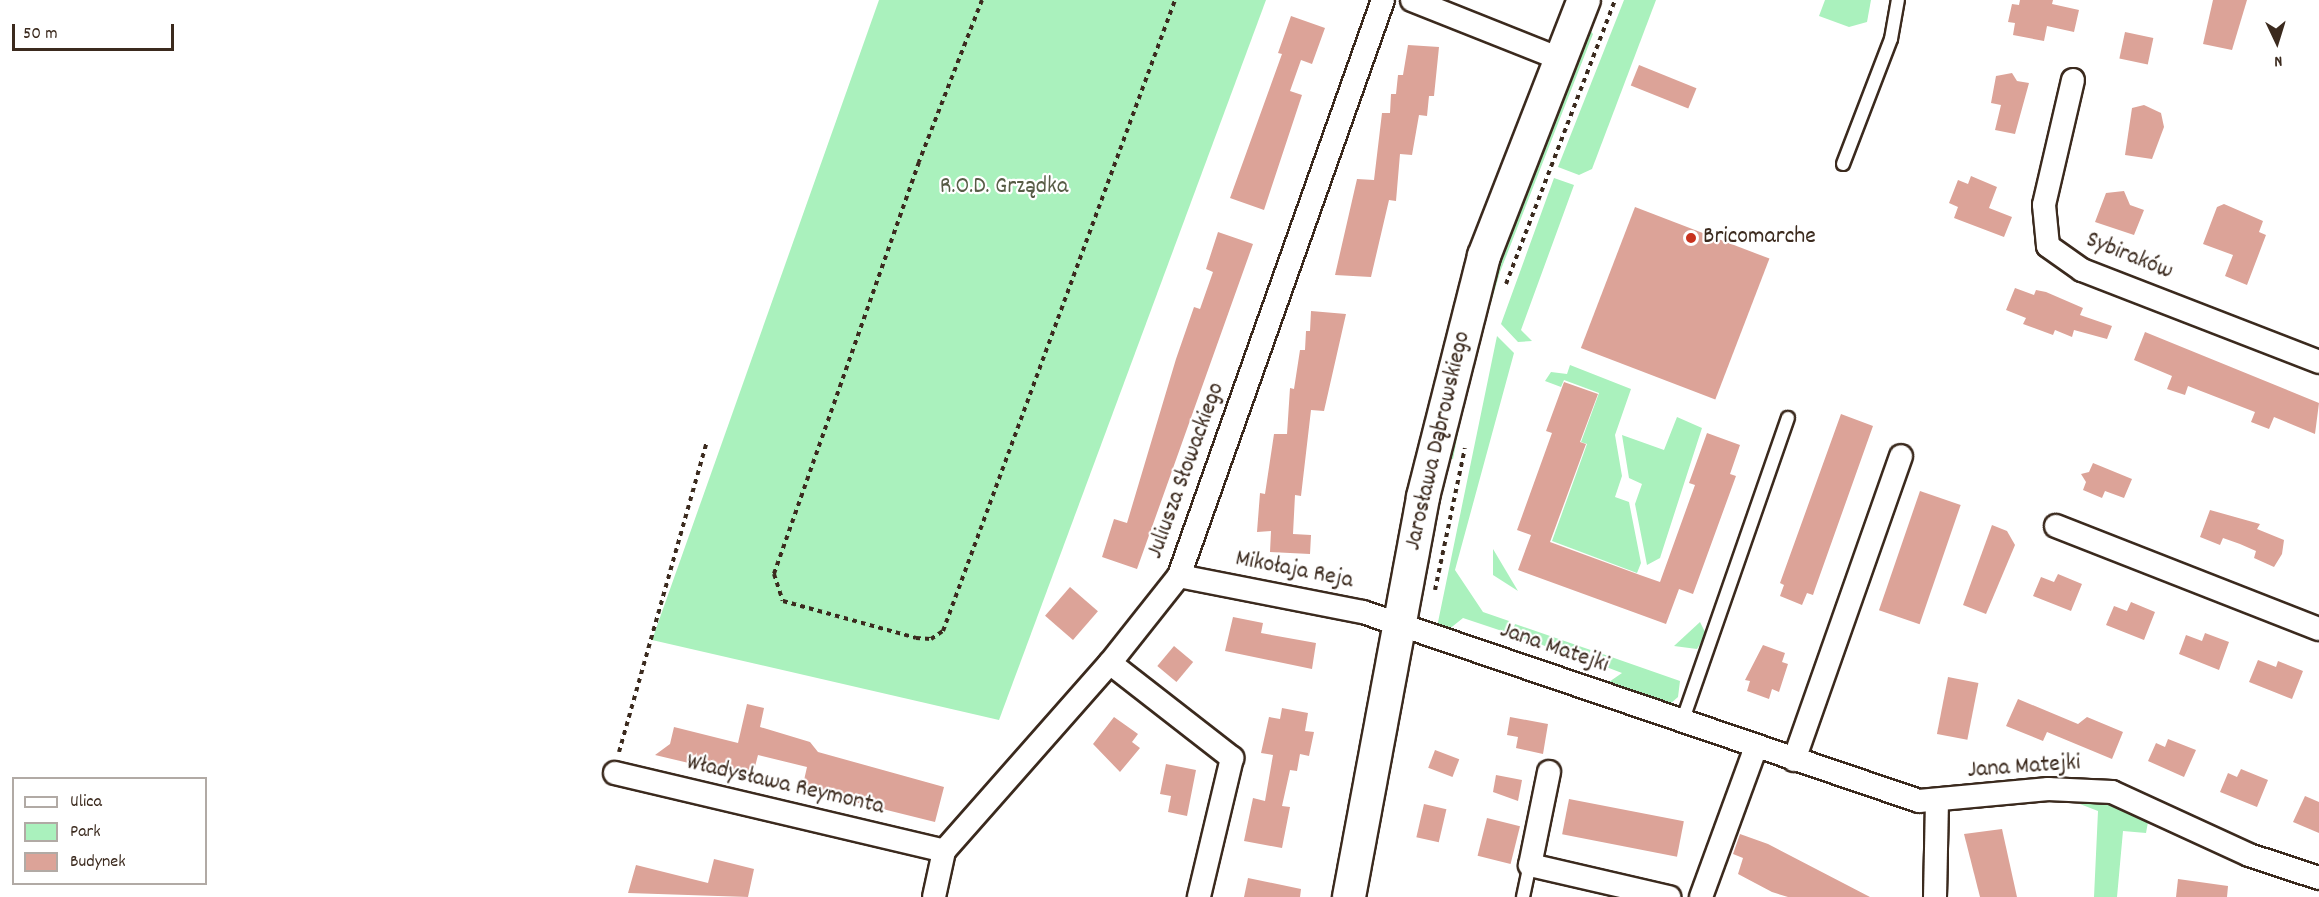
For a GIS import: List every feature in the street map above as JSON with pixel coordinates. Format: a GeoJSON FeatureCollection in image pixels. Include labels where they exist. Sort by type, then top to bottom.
{"type":"FeatureCollection","features":[{"type":"Feature","properties":{"kind":"street","name":"Juliusza Słowackiego"},"geometry":{"type":"LineString","coordinates":[[934,897],[944,851],[1110,663],[1179,576],[1383,0]]}},
{"type":"Feature","properties":{"kind":"street"},"geometry":{"type":"LineString","coordinates":[[1412,0],[1560,59]]}},
{"type":"Feature","properties":{"kind":"street","name":"Jarosława Dąbrowskiego"},"geometry":{"type":"LineString","coordinates":[[1348,897],[1412,628],[1431,461],[1484,256],[1584,0]]}},
{"type":"Feature","properties":{"kind":"street","name":"Sybiraków"},"geometry":{"type":"LineString","coordinates":[[2073,80],[2044,205],[2048,246],[2082,270],[2319,362]]}},
{"type":"Feature","properties":{"kind":"street"},"geometry":{"type":"LineString","coordinates":[[1794,760],[1900,456]]}},
{"type":"Feature","properties":{"kind":"street"},"geometry":{"type":"LineString","coordinates":[[2056,526],[2319,629]]}},
{"type":"Feature","properties":{"kind":"street","name":"Mikołaja Reja"},"geometry":{"type":"LineString","coordinates":[[1179,576],[1364,612],[1412,628]]}},
{"type":"Feature","properties":{"kind":"street","name":"Jana Matejki"},"geometry":{"type":"LineString","coordinates":[[1412,628],[1899,796],[1936,802],[2048,789],[2112,792],[2250,855],[2319,878]]}},
{"type":"Feature","properties":{"kind":"street"},"geometry":{"type":"LineString","coordinates":[[1110,663],[1232,758],[1199,897]]}},
{"type":"Feature","properties":{"kind":"street"},"geometry":{"type":"LineString","coordinates":[[1701,897],[1756,747]]}},
{"type":"Feature","properties":{"kind":"street"},"geometry":{"type":"LineString","coordinates":[[1549,772],[1530,865],[1669,897]]}},
{"type":"Feature","properties":{"kind":"street","name":"Władysława Reymonta"},"geometry":{"type":"LineString","coordinates":[[615,773],[944,851]]}},
{"type":"Feature","properties":{"kind":"street"},"geometry":{"type":"LineString","coordinates":[[1935,897],[1936,802]]}},
{"type":"Feature","properties":{"kind":"lane"},"geometry":{"type":"LineString","coordinates":[[1843,164],[1891,39],[1898,0]]}},
{"type":"Feature","properties":{"kind":"lane"},"geometry":{"type":"LineString","coordinates":[[1682,722],[1788,418]]}},
{"type":"Feature","properties":{"kind":"lane"},"geometry":{"type":"LineString","coordinates":[[1523,897],[1530,865]]}},
{"type":"Feature","properties":{"kind":"path"},"geometry":{"type":"LineString","coordinates":[[982,0],[919,162],[774,574],[783,601],[916,638],[930,639],[943,631],[1174,0]]}},
{"type":"Feature","properties":{"kind":"path"},"geometry":{"type":"LineString","coordinates":[[1502,296],[1615,0]]}},
{"type":"Feature","properties":{"kind":"path"},"geometry":{"type":"LineString","coordinates":[[1412,628],[1467,436]]}},
{"type":"Feature","properties":{"kind":"path"},"geometry":{"type":"LineString","coordinates":[[615,773],[647,642],[707,441]]}},
{"type":"Feature","properties":{"kind":"green space","name":"R.O.D. Grządka"},"geometry":{"type":"Polygon","coordinates":[[[879,0],[1266,0],[999,720],[652,640],[879,0]]]}},
{"type":"Feature","properties":{"kind":"green space"},"geometry":{"type":"Polygon","coordinates":[[[1624,0],[1656,0],[1592,169],[1579,175],[1558,167],[1624,0]]]}},
{"type":"Feature","properties":{"kind":"green space"},"geometry":{"type":"Polygon","coordinates":[[[1825,0],[1871,0],[1867,22],[1849,27],[1819,16],[1825,0]]]}},
{"type":"Feature","properties":{"kind":"green space"},"geometry":{"type":"Polygon","coordinates":[[[1589,29],[1593,34],[1500,272],[1468,381],[1453,459],[1449,458],[1495,270],[1589,29]]]}},
{"type":"Feature","properties":{"kind":"green space"},"geometry":{"type":"Polygon","coordinates":[[[1554,178],[1574,185],[1521,330],[1532,341],[1518,342],[1501,324],[1554,178]]]}},
{"type":"Feature","properties":{"kind":"green space"},"geometry":{"type":"Polygon","coordinates":[[[1497,336],[1514,353],[1455,570],[1483,612],[1509,621],[1505,632],[1463,618],[1448,630],[1437,627],[1497,336]]]}},
{"type":"Feature","properties":{"kind":"green space"},"geometry":{"type":"Polygon","coordinates":[[[1570,365],[1631,389],[1615,435],[1622,476],[1615,497],[1629,502],[1641,563],[1637,573],[1552,541],[1587,444],[1581,442],[1599,393],[1564,380],[1561,387],[1545,381],[1551,372],[1567,374],[1570,365]]]}},
{"type":"Feature","properties":{"kind":"green space"},"geometry":{"type":"Polygon","coordinates":[[[1677,417],[1702,428],[1660,558],[1647,565],[1635,504],[1642,484],[1629,478],[1622,435],[1664,450],[1677,417]]]}},
{"type":"Feature","properties":{"kind":"green space"},"geometry":{"type":"Polygon","coordinates":[[[1493,549],[1518,591],[1493,575],[1493,549]]]}},
{"type":"Feature","properties":{"kind":"green space"},"geometry":{"type":"Polygon","coordinates":[[[1700,622],[1706,634],[1697,649],[1674,646],[1700,622]]]}},
{"type":"Feature","properties":{"kind":"green space"},"geometry":{"type":"Polygon","coordinates":[[[1515,624],[1591,650],[1587,660],[1511,634],[1515,624]]]}},
{"type":"Feature","properties":{"kind":"green space"},"geometry":{"type":"Polygon","coordinates":[[[1597,652],[1680,681],[1678,697],[1670,704],[1606,684],[1622,673],[1593,662],[1597,652]]]}},
{"type":"Feature","properties":{"kind":"green space"},"geometry":{"type":"Polygon","coordinates":[[[2067,799],[2118,806],[2145,816],[2148,822],[2146,833],[2123,831],[2117,897],[2094,897],[2098,811],[2067,799]]]}},
{"type":"Feature","properties":{"kind":"building"},"geometry":{"type":"Polygon","coordinates":[[[2020,0],[2053,0],[2052,4],[2079,10],[2074,32],[2047,26],[2044,41],[2013,35],[2015,23],[2008,22],[2012,4],[2019,5],[2020,0]]]}},
{"type":"Feature","properties":{"kind":"building"},"geometry":{"type":"Polygon","coordinates":[[[2213,0],[2247,0],[2232,50],[2203,44],[2213,0]]]}},
{"type":"Feature","properties":{"kind":"building"},"geometry":{"type":"Polygon","coordinates":[[[1291,16],[1325,28],[1312,64],[1301,60],[1290,91],[1302,95],[1264,210],[1230,198],[1282,54],[1278,53],[1291,16]]]}},
{"type":"Feature","properties":{"kind":"building"},"geometry":{"type":"Polygon","coordinates":[[[2125,32],[2153,38],[2148,64],[2119,58],[2125,32]]]}},
{"type":"Feature","properties":{"kind":"building"},"geometry":{"type":"Polygon","coordinates":[[[1408,45],[1439,47],[1434,96],[1429,96],[1427,116],[1419,115],[1412,155],[1400,154],[1396,201],[1389,200],[1371,277],[1335,275],[1357,179],[1374,180],[1382,113],[1390,113],[1391,94],[1396,94],[1398,75],[1403,75],[1408,45]]]}},
{"type":"Feature","properties":{"kind":"building"},"geometry":{"type":"Polygon","coordinates":[[[1639,65],[1696,88],[1688,109],[1631,85],[1639,65]]]}},
{"type":"Feature","properties":{"kind":"building"},"geometry":{"type":"Polygon","coordinates":[[[2012,73],[2017,81],[2029,83],[2015,134],[1995,130],[2001,105],[1991,103],[1996,76],[2012,73]]]}},
{"type":"Feature","properties":{"kind":"building"},"geometry":{"type":"Polygon","coordinates":[[[2144,105],[2161,113],[2164,127],[2152,159],[2125,155],[2132,108],[2144,105]]]}},
{"type":"Feature","properties":{"kind":"building"},"geometry":{"type":"Polygon","coordinates":[[[1971,176],[1997,187],[1989,208],[2012,217],[2004,237],[1954,218],[1958,207],[1949,203],[1958,180],[1968,184],[1971,176]]]}},
{"type":"Feature","properties":{"kind":"building"},"geometry":{"type":"Polygon","coordinates":[[[2124,191],[2130,205],[2144,210],[2134,235],[2095,222],[2106,193],[2124,191]]]}},
{"type":"Feature","properties":{"kind":"building"},"geometry":{"type":"Polygon","coordinates":[[[2224,204],[2263,221],[2259,232],[2266,235],[2247,285],[2225,276],[2233,255],[2203,244],[2217,207],[2224,204]]]}},
{"type":"Feature","properties":{"kind":"building"},"geometry":{"type":"Polygon","coordinates":[[[1635,207],[1769,259],[1715,400],[1581,348],[1635,207]]]}},
{"type":"Feature","properties":{"kind":"building"},"geometry":{"type":"Polygon","coordinates":[[[1218,232],[1253,244],[1137,569],[1102,557],[1114,519],[1127,523],[1176,359],[1194,307],[1200,309],[1213,272],[1206,269],[1218,232]]]}},
{"type":"Feature","properties":{"kind":"building"},"geometry":{"type":"Polygon","coordinates":[[[2015,288],[2034,295],[2036,290],[2046,292],[2083,308],[2080,315],[2112,326],[2107,339],[2074,330],[2072,337],[2055,330],[2053,335],[2023,324],[2026,318],[2006,310],[2015,288]]]}},
{"type":"Feature","properties":{"kind":"building"},"geometry":{"type":"Polygon","coordinates":[[[1311,311],[1346,314],[1324,411],[1311,410],[1301,496],[1295,495],[1293,534],[1311,535],[1310,554],[1270,552],[1271,531],[1257,532],[1260,493],[1265,494],[1274,434],[1287,434],[1290,388],[1294,389],[1300,350],[1305,350],[1306,331],[1310,331],[1311,311]]]}},
{"type":"Feature","properties":{"kind":"building"},"geometry":{"type":"Polygon","coordinates":[[[2145,332],[2319,403],[2315,434],[2274,417],[2269,429],[2251,422],[2255,412],[2188,386],[2185,395],[2167,389],[2172,376],[2134,360],[2145,332]]]}},
{"type":"Feature","properties":{"kind":"building"},"geometry":{"type":"Polygon","coordinates":[[[1564,382],[1598,394],[1580,442],[1586,444],[1550,542],[1640,575],[1660,582],[1695,485],[1689,483],[1707,433],[1740,445],[1730,474],[1736,476],[1693,594],[1679,589],[1666,624],[1518,570],[1531,535],[1517,530],[1552,433],[1546,431],[1564,382]]]}},
{"type":"Feature","properties":{"kind":"building"},"geometry":{"type":"Polygon","coordinates":[[[1841,414],[1873,426],[1813,595],[1807,593],[1802,605],[1780,596],[1784,585],[1780,583],[1841,414]]]}},
{"type":"Feature","properties":{"kind":"building"},"geometry":{"type":"Polygon","coordinates":[[[2093,463],[2132,479],[2124,498],[2105,491],[2102,498],[2083,490],[2086,482],[2081,474],[2089,472],[2093,463]]]}},
{"type":"Feature","properties":{"kind":"building"},"geometry":{"type":"Polygon","coordinates":[[[1920,491],[1961,505],[1920,624],[1879,610],[1920,491]]]}},
{"type":"Feature","properties":{"kind":"building"},"geometry":{"type":"Polygon","coordinates":[[[2210,510],[2260,524],[2257,529],[2284,540],[2282,554],[2274,567],[2254,558],[2256,551],[2240,544],[2223,538],[2220,545],[2200,537],[2210,510]]]}},
{"type":"Feature","properties":{"kind":"building"},"geometry":{"type":"Polygon","coordinates":[[[1992,525],[2007,531],[2015,545],[1986,614],[1963,605],[1992,525]]]}},
{"type":"Feature","properties":{"kind":"building"},"geometry":{"type":"Polygon","coordinates":[[[2058,574],[2082,584],[2071,611],[2033,596],[2041,577],[2054,582],[2058,574]]]}},
{"type":"Feature","properties":{"kind":"building"},"geometry":{"type":"Polygon","coordinates":[[[1070,587],[1098,611],[1073,640],[1045,616],[1070,587]]]}},
{"type":"Feature","properties":{"kind":"building"},"geometry":{"type":"Polygon","coordinates":[[[2131,602],[2155,612],[2144,640],[2106,625],[2114,606],[2127,611],[2131,602]]]}},
{"type":"Feature","properties":{"kind":"building"},"geometry":{"type":"Polygon","coordinates":[[[1233,617],[1263,623],[1261,633],[1316,643],[1312,669],[1225,651],[1233,617]]]}},
{"type":"Feature","properties":{"kind":"building"},"geometry":{"type":"Polygon","coordinates":[[[2205,633],[2229,642],[2219,670],[2179,654],[2186,635],[2202,641],[2205,633]]]}},
{"type":"Feature","properties":{"kind":"building"},"geometry":{"type":"Polygon","coordinates":[[[1763,645],[1785,653],[1782,662],[1788,664],[1779,692],[1772,689],[1769,699],[1747,691],[1750,681],[1745,680],[1763,645]]]}},
{"type":"Feature","properties":{"kind":"building"},"geometry":{"type":"Polygon","coordinates":[[[1174,646],[1193,662],[1176,682],[1157,666],[1174,646]]]}},
{"type":"Feature","properties":{"kind":"building"},"geometry":{"type":"Polygon","coordinates":[[[2258,660],[2276,667],[2278,661],[2303,671],[2292,699],[2249,682],[2258,660]]]}},
{"type":"Feature","properties":{"kind":"building"},"geometry":{"type":"Polygon","coordinates":[[[1948,677],[1978,683],[1967,740],[1937,734],[1948,677]]]}},
{"type":"Feature","properties":{"kind":"building"},"geometry":{"type":"Polygon","coordinates":[[[2018,699],[2078,724],[2087,717],[2123,732],[2112,759],[2047,732],[2043,741],[2006,726],[2018,699]]]}},
{"type":"Feature","properties":{"kind":"building"},"geometry":{"type":"Polygon","coordinates":[[[747,704],[764,708],[760,727],[810,742],[818,752],[944,787],[935,822],[802,789],[807,767],[758,755],[752,778],[655,755],[670,744],[674,727],[738,743],[747,704]]]}},
{"type":"Feature","properties":{"kind":"building"},"geometry":{"type":"Polygon","coordinates":[[[1282,708],[1308,713],[1305,731],[1314,732],[1309,756],[1300,754],[1297,771],[1290,770],[1282,806],[1290,807],[1282,848],[1244,841],[1253,798],[1265,801],[1273,755],[1261,753],[1269,717],[1280,719],[1282,708]]]}},
{"type":"Feature","properties":{"kind":"building"},"geometry":{"type":"Polygon","coordinates":[[[1114,717],[1138,734],[1132,742],[1140,748],[1120,772],[1093,744],[1114,717]]]}},
{"type":"Feature","properties":{"kind":"building"},"geometry":{"type":"Polygon","coordinates":[[[1510,717],[1548,724],[1543,754],[1516,748],[1518,737],[1507,735],[1510,717]]]}},
{"type":"Feature","properties":{"kind":"building"},"geometry":{"type":"Polygon","coordinates":[[[2168,739],[2196,750],[2184,777],[2148,761],[2156,743],[2165,747],[2168,739]]]}},
{"type":"Feature","properties":{"kind":"building"},"geometry":{"type":"Polygon","coordinates":[[[1435,750],[1459,759],[1452,777],[1428,768],[1435,750]]]}},
{"type":"Feature","properties":{"kind":"building"},"geometry":{"type":"Polygon","coordinates":[[[1166,764],[1196,770],[1187,816],[1168,812],[1171,796],[1160,794],[1166,764]]]}},
{"type":"Feature","properties":{"kind":"building"},"geometry":{"type":"Polygon","coordinates":[[[2241,769],[2268,780],[2257,807],[2220,792],[2228,773],[2237,777],[2241,769]]]}},
{"type":"Feature","properties":{"kind":"building"},"geometry":{"type":"Polygon","coordinates":[[[1496,775],[1522,780],[1518,801],[1493,792],[1496,775]]]}},
{"type":"Feature","properties":{"kind":"building"},"geometry":{"type":"Polygon","coordinates":[[[2305,796],[2319,802],[2319,833],[2293,822],[2305,796]]]}},
{"type":"Feature","properties":{"kind":"building"},"geometry":{"type":"Polygon","coordinates":[[[1569,799],[1684,821],[1677,857],[1562,834],[1569,799]]]}},
{"type":"Feature","properties":{"kind":"building"},"geometry":{"type":"Polygon","coordinates":[[[1424,804],[1446,809],[1439,842],[1416,837],[1424,804]]]}},
{"type":"Feature","properties":{"kind":"building"},"geometry":{"type":"Polygon","coordinates":[[[1487,818],[1520,826],[1511,864],[1478,856],[1487,818]]]}},
{"type":"Feature","properties":{"kind":"building"},"geometry":{"type":"Polygon","coordinates":[[[2002,829],[2017,897],[1980,897],[1964,834],[2002,829]]]}},
{"type":"Feature","properties":{"kind":"building"},"geometry":{"type":"Polygon","coordinates":[[[1740,834],[1768,844],[1870,897],[1788,897],[1772,892],[1738,874],[1743,858],[1733,854],[1740,834]]]}},
{"type":"Feature","properties":{"kind":"building"},"geometry":{"type":"Polygon","coordinates":[[[714,859],[754,869],[748,897],[628,893],[636,865],[708,883],[714,859]]]}},
{"type":"Feature","properties":{"kind":"building"},"geometry":{"type":"Polygon","coordinates":[[[1248,878],[1301,889],[1300,897],[1244,897],[1248,878]]]}},
{"type":"Feature","properties":{"kind":"building"},"geometry":{"type":"Polygon","coordinates":[[[2178,879],[2228,886],[2227,897],[2176,897],[2178,879]]]}},
{"type":"Feature","properties":{"kind":"place","name":"Bricomarche"},"geometry":{"type":"Point","coordinates":[1691,238]}}]}
